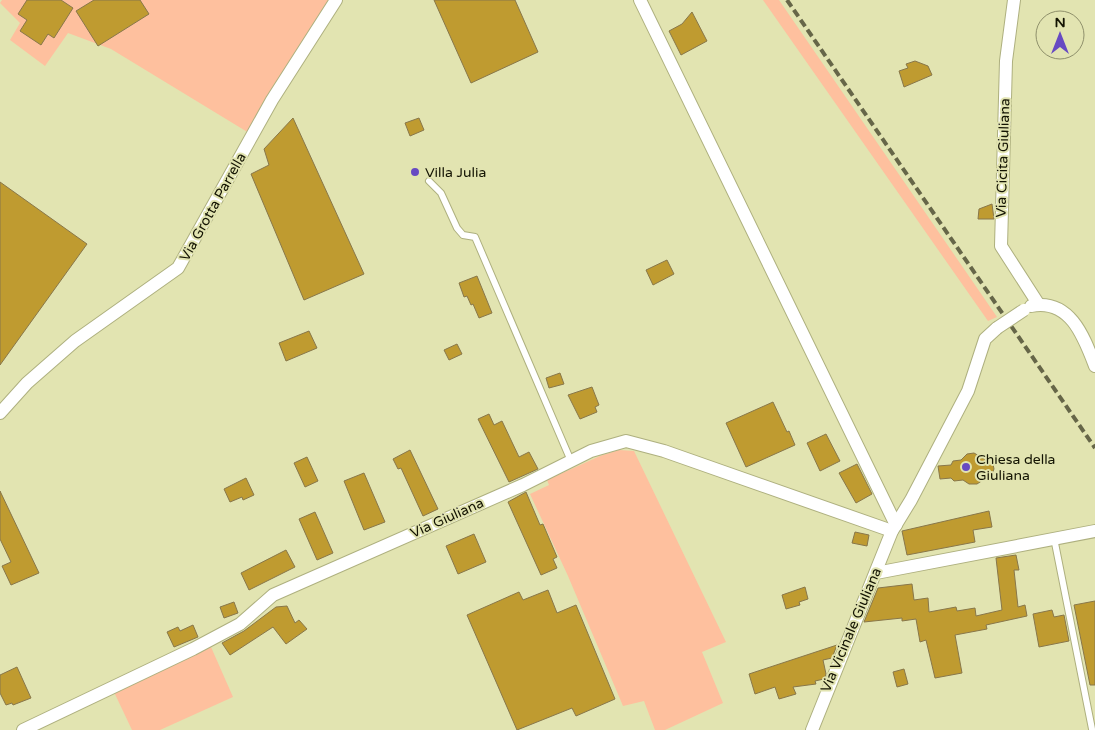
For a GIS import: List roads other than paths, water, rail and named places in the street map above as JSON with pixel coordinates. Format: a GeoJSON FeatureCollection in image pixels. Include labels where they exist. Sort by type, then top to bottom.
{"type":"FeatureCollection","features":[{"type":"Feature","properties":{"kind":"street","name":"Via Grotta Parrella"},"geometry":{"type":"LineString","coordinates":[[0,413],[26,383],[75,341],[178,268],[272,100],[336,0]]}},
{"type":"Feature","properties":{"kind":"street"},"geometry":{"type":"LineString","coordinates":[[640,0],[894,528]]}},
{"type":"Feature","properties":{"kind":"street","name":"Via Cicita Giuliana"},"geometry":{"type":"LineString","coordinates":[[1014,0],[1006,61],[1000,246],[1039,305]]}},
{"type":"Feature","properties":{"kind":"street"},"geometry":{"type":"LineString","coordinates":[[1039,305],[1052,307],[1074,322],[1081,331],[1095,366]]}},
{"type":"Feature","properties":{"kind":"street","name":"Via Vicinale Giuliana"},"geometry":{"type":"LineString","coordinates":[[812,730],[820,706],[894,528],[911,500],[968,390],[985,340],[997,328],[1024,310],[1039,305]]}},
{"type":"Feature","properties":{"kind":"street","name":"Via Giuliana"},"geometry":{"type":"LineString","coordinates":[[23,730],[240,624],[273,595],[523,485],[591,451],[626,441],[664,451],[894,528]]}},
{"type":"Feature","properties":{"kind":"street"},"geometry":{"type":"LineString","coordinates":[[876,573],[1095,530]]}},
{"type":"Feature","properties":{"kind":"lane"},"geometry":{"type":"LineString","coordinates":[[429,181],[442,194],[457,228],[463,235],[475,238],[571,461]]}},
{"type":"Feature","properties":{"kind":"lane"},"geometry":{"type":"LineString","coordinates":[[1054,538],[1091,729]]}},
{"type":"Feature","properties":{"kind":"railway"},"geometry":{"type":"LineString","coordinates":[[787,0],[1095,448]]}},
{"type":"Feature","properties":{"kind":"place","name":"Villa Julia"},"geometry":{"type":"Point","coordinates":[415,172]}},
{"type":"Feature","properties":{"kind":"place","name":"Chiesa della Giuliana"},"geometry":{"type":"Point","coordinates":[966,467]}}]}
